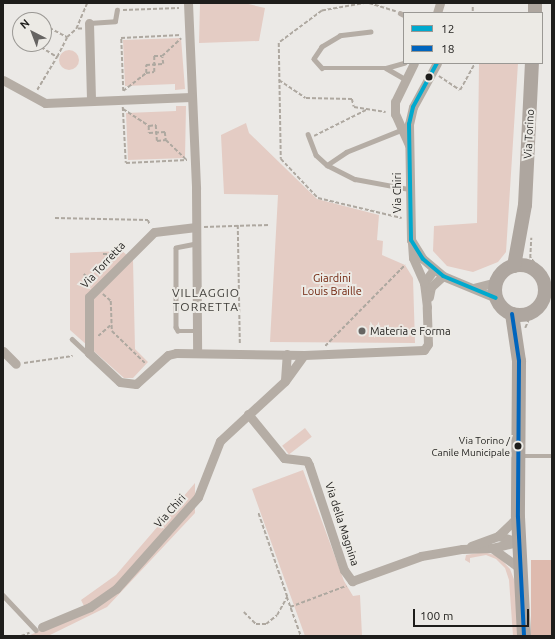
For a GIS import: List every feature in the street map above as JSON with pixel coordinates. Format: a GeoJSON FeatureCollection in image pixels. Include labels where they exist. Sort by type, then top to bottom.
{"type":"FeatureCollection","features":[{"type":"Feature","properties":{"kind":"main road","name":"Via Torino"},"geometry":{"type":"LineString","coordinates":[[521,266],[532,64]]}},
{"type":"Feature","properties":{"kind":"main road"},"geometry":{"type":"LineString","coordinates":[[512,314],[527,315],[542,304],[546,293],[541,275],[521,266],[502,274],[497,282],[496,298],[512,314],[519,361],[518,517],[524,636]]}},
{"type":"Feature","properties":{"kind":"main road"},"geometry":{"type":"LineString","coordinates":[[519,361],[527,315]]}},
{"type":"Feature","properties":{"kind":"street"},"geometry":{"type":"LineString","coordinates":[[188,6],[196,227],[197,352]]}},
{"type":"Feature","properties":{"kind":"street"},"geometry":{"type":"LineString","coordinates":[[89,22],[91,100]]}},
{"type":"Feature","properties":{"kind":"street"},"geometry":{"type":"LineString","coordinates":[[410,146],[401,130],[395,114],[395,102],[413,64]]}},
{"type":"Feature","properties":{"kind":"street","name":"Via Chiri"},"geometry":{"type":"LineString","coordinates":[[39,628],[90,607],[116,589],[198,497],[215,449],[248,414],[285,381],[304,355],[424,350],[428,344],[427,307],[424,283],[413,258],[411,240],[409,189],[410,146],[413,107],[436,64]]}},
{"type":"Feature","properties":{"kind":"street"},"geometry":{"type":"LineString","coordinates":[[3,80],[45,103],[191,97]]}},
{"type":"Feature","properties":{"kind":"street"},"geometry":{"type":"LineString","coordinates":[[154,232],[196,227]]}},
{"type":"Feature","properties":{"kind":"street","name":"Via Torretta"},"geometry":{"type":"LineString","coordinates":[[91,357],[88,344],[89,297],[125,258],[154,232]]}},
{"type":"Feature","properties":{"kind":"street"},"geometry":{"type":"LineString","coordinates":[[411,240],[434,269],[443,276],[496,298]]}},
{"type":"Feature","properties":{"kind":"street"},"geometry":{"type":"LineString","coordinates":[[424,283],[434,269]]}},
{"type":"Feature","properties":{"kind":"street","name":"Via Chiri"},"geometry":{"type":"LineString","coordinates":[[427,307],[431,287],[443,276]]}},
{"type":"Feature","properties":{"kind":"street"},"geometry":{"type":"LineString","coordinates":[[473,288],[497,282]]}},
{"type":"Feature","properties":{"kind":"street"},"geometry":{"type":"LineString","coordinates":[[3,351],[16,364]]}},
{"type":"Feature","properties":{"kind":"street"},"geometry":{"type":"LineString","coordinates":[[91,357],[120,382],[129,385],[143,380],[168,354],[197,352],[304,355]]}},
{"type":"Feature","properties":{"kind":"street"},"geometry":{"type":"LineString","coordinates":[[285,381],[288,354]]}},
{"type":"Feature","properties":{"kind":"street","name":"Via della Magnina"},"geometry":{"type":"LineString","coordinates":[[248,414],[284,458],[307,461],[310,465],[344,570],[352,582],[421,556],[462,549],[492,548],[520,542]]}},
{"type":"Feature","properties":{"kind":"street","name":"Via della Magnina"},"geometry":{"type":"LineString","coordinates":[[462,549],[498,536],[518,517]]}},
{"type":"Feature","properties":{"kind":"street"},"geometry":{"type":"LineString","coordinates":[[498,536],[520,542]]}},
{"type":"Feature","properties":{"kind":"street"},"geometry":{"type":"LineString","coordinates":[[492,548],[520,568]]}},
{"type":"Feature","properties":{"kind":"lane"},"geometry":{"type":"LineString","coordinates":[[89,22],[115,21],[117,10]]}},
{"type":"Feature","properties":{"kind":"lane"},"geometry":{"type":"LineString","coordinates":[[371,32],[340,36],[322,47],[314,59],[322,68],[386,68],[403,63]]}},
{"type":"Feature","properties":{"kind":"lane"},"geometry":{"type":"LineString","coordinates":[[386,68],[405,79]]}},
{"type":"Feature","properties":{"kind":"lane"},"geometry":{"type":"LineString","coordinates":[[327,165],[346,152],[401,130]]}},
{"type":"Feature","properties":{"kind":"lane"},"geometry":{"type":"LineString","coordinates":[[309,136],[316,155],[327,165],[355,179],[409,189]]}},
{"type":"Feature","properties":{"kind":"lane"},"geometry":{"type":"LineString","coordinates":[[196,244],[176,248],[176,326],[178,332],[197,331]]}},
{"type":"Feature","properties":{"kind":"lane"},"geometry":{"type":"LineString","coordinates":[[72,339],[91,357]]}},
{"type":"Feature","properties":{"kind":"lane"},"geometry":{"type":"LineString","coordinates":[[518,456],[552,456]]}},
{"type":"Feature","properties":{"kind":"lane"},"geometry":{"type":"LineString","coordinates":[[3,595],[39,628]]}},
{"type":"Feature","properties":{"kind":"path"},"geometry":{"type":"LineString","coordinates":[[402,14],[368,3],[322,11],[279,43],[279,80],[281,159],[318,198],[404,219]]}},
{"type":"Feature","properties":{"kind":"path"},"geometry":{"type":"LineString","coordinates":[[117,10],[188,6]]}},
{"type":"Feature","properties":{"kind":"path"},"geometry":{"type":"LineString","coordinates":[[473,7],[473,12]]}},
{"type":"Feature","properties":{"kind":"path"},"geometry":{"type":"LineString","coordinates":[[52,29],[67,37]]}},
{"type":"Feature","properties":{"kind":"path"},"geometry":{"type":"LineString","coordinates":[[33,97],[67,37],[76,29]]}},
{"type":"Feature","properties":{"kind":"path"},"geometry":{"type":"LineString","coordinates":[[123,92],[146,72],[154,72],[154,56],[162,56],[178,44],[183,34]]}},
{"type":"Feature","properties":{"kind":"path"},"geometry":{"type":"LineString","coordinates":[[49,52],[57,57]]}},
{"type":"Feature","properties":{"kind":"path"},"geometry":{"type":"LineString","coordinates":[[146,72],[146,65],[163,64],[162,56]]}},
{"type":"Feature","properties":{"kind":"path"},"geometry":{"type":"LineString","coordinates":[[432,71],[460,90],[474,64]]}},
{"type":"Feature","properties":{"kind":"path"},"geometry":{"type":"LineString","coordinates":[[279,80],[306,98],[352,98],[354,107],[395,114]]}},
{"type":"Feature","properties":{"kind":"path"},"geometry":{"type":"LineString","coordinates":[[124,109],[149,126],[156,125],[157,141],[166,140]]}},
{"type":"Feature","properties":{"kind":"path"},"geometry":{"type":"LineString","coordinates":[[309,136],[368,109]]}},
{"type":"Feature","properties":{"kind":"path"},"geometry":{"type":"LineString","coordinates":[[149,126],[149,133],[165,132],[166,140],[188,160]]}},
{"type":"Feature","properties":{"kind":"path"},"geometry":{"type":"LineString","coordinates":[[55,218],[148,220],[154,232]]}},
{"type":"Feature","properties":{"kind":"path"},"geometry":{"type":"LineString","coordinates":[[238,225],[240,353]]}},
{"type":"Feature","properties":{"kind":"path"},"geometry":{"type":"LineString","coordinates":[[196,227],[268,225]]}},
{"type":"Feature","properties":{"kind":"path"},"geometry":{"type":"LineString","coordinates":[[525,335],[527,322],[541,308],[548,290],[546,277],[530,258],[531,232]]}},
{"type":"Feature","properties":{"kind":"path"},"geometry":{"type":"LineString","coordinates":[[103,254],[120,254],[125,258]]}},
{"type":"Feature","properties":{"kind":"path"},"geometry":{"type":"LineString","coordinates":[[317,354],[405,265]]}},
{"type":"Feature","properties":{"kind":"path"},"geometry":{"type":"LineString","coordinates":[[84,274],[96,288],[111,301],[112,331],[152,370]]}},
{"type":"Feature","properties":{"kind":"path"},"geometry":{"type":"LineString","coordinates":[[88,344],[112,324]]}},
{"type":"Feature","properties":{"kind":"path"},"geometry":{"type":"LineString","coordinates":[[16,364],[73,356]]}},
{"type":"Feature","properties":{"kind":"path"},"geometry":{"type":"LineString","coordinates":[[258,513],[301,636]]}},
{"type":"Feature","properties":{"kind":"path"},"geometry":{"type":"LineString","coordinates":[[290,607],[352,582]]}},
{"type":"Feature","properties":{"kind":"path"},"geometry":{"type":"LineString","coordinates":[[244,612],[256,624],[266,624],[277,615],[287,597]]}},
{"type":"Feature","properties":{"kind":"green space"},"geometry":{"type":"Polygon","coordinates":[[[200,3],[244,3],[265,8],[259,41],[199,43],[200,3]]]}},
{"type":"Feature","properties":{"kind":"green space"},"geometry":{"type":"Polygon","coordinates":[[[181,38],[185,89],[175,90],[175,84],[125,86],[123,40],[181,38]]]}},
{"type":"Feature","properties":{"kind":"green space"},"geometry":{"type":"Polygon","coordinates":[[[69,50],[76,53],[79,60],[76,67],[69,70],[62,67],[59,60],[62,53],[69,50]]]}},
{"type":"Feature","properties":{"kind":"green space"},"geometry":{"type":"Polygon","coordinates":[[[479,64],[518,64],[506,252],[498,262],[473,272],[447,266],[433,251],[434,226],[477,223],[479,64]]]}},
{"type":"Feature","properties":{"kind":"green space"},"geometry":{"type":"Polygon","coordinates":[[[176,106],[186,106],[185,158],[128,160],[126,113],[176,111],[176,106]]]}},
{"type":"Feature","properties":{"kind":"green space","name":"Giardini Louis Braille"},"geometry":{"type":"Polygon","coordinates":[[[246,123],[249,133],[317,199],[379,215],[377,240],[383,241],[382,255],[405,265],[413,278],[415,343],[270,342],[278,195],[224,194],[221,135],[246,123]]]}},
{"type":"Feature","properties":{"kind":"green space"},"geometry":{"type":"Polygon","coordinates":[[[122,251],[133,260],[135,349],[148,362],[133,378],[124,378],[70,330],[70,253],[122,251]]]}},
{"type":"Feature","properties":{"kind":"green space"},"geometry":{"type":"Polygon","coordinates":[[[305,428],[312,437],[289,455],[282,446],[305,428]]]}},
{"type":"Feature","properties":{"kind":"green space"},"geometry":{"type":"Polygon","coordinates":[[[303,470],[344,581],[353,596],[360,595],[362,636],[305,636],[252,489],[303,470]]]}},
{"type":"Feature","properties":{"kind":"green space"},"geometry":{"type":"Polygon","coordinates":[[[195,483],[195,513],[107,607],[48,636],[28,636],[86,610],[81,600],[116,575],[195,483]]]}},
{"type":"Feature","properties":{"kind":"green space"},"geometry":{"type":"Polygon","coordinates":[[[484,552],[498,556],[510,569],[517,587],[519,636],[513,636],[509,580],[505,568],[496,559],[486,555],[470,558],[470,563],[465,560],[466,555],[484,552]]]}},
{"type":"Feature","properties":{"kind":"shaded area"},"geometry":{"type":"Polygon","coordinates":[[[531,560],[552,560],[552,636],[531,636],[531,560]]]}},
{"type":"Feature","properties":{"kind":"transit line","name":"12"},"geometry":{"type":"LineString","coordinates":[[436,64],[413,107],[409,124],[411,240],[423,259],[443,276],[496,298]]}},
{"type":"Feature","properties":{"kind":"transit line","name":"18"},"geometry":{"type":"LineString","coordinates":[[512,314],[519,361],[518,517],[524,636]]}},
{"type":"Feature","properties":{"kind":"place","name":"Materia e Forma"},"geometry":{"type":"Point","coordinates":[362,331]}},
{"type":"Feature","properties":{"kind":"place","name":"Via Torino / Canile Municipale"},"geometry":{"type":"Point","coordinates":[518,446]}},
{"type":"Feature","properties":{"kind":"district","name":"VILLAGGIO TORRETTA"},"geometry":{"type":"Point","coordinates":[206,300]}}]}
